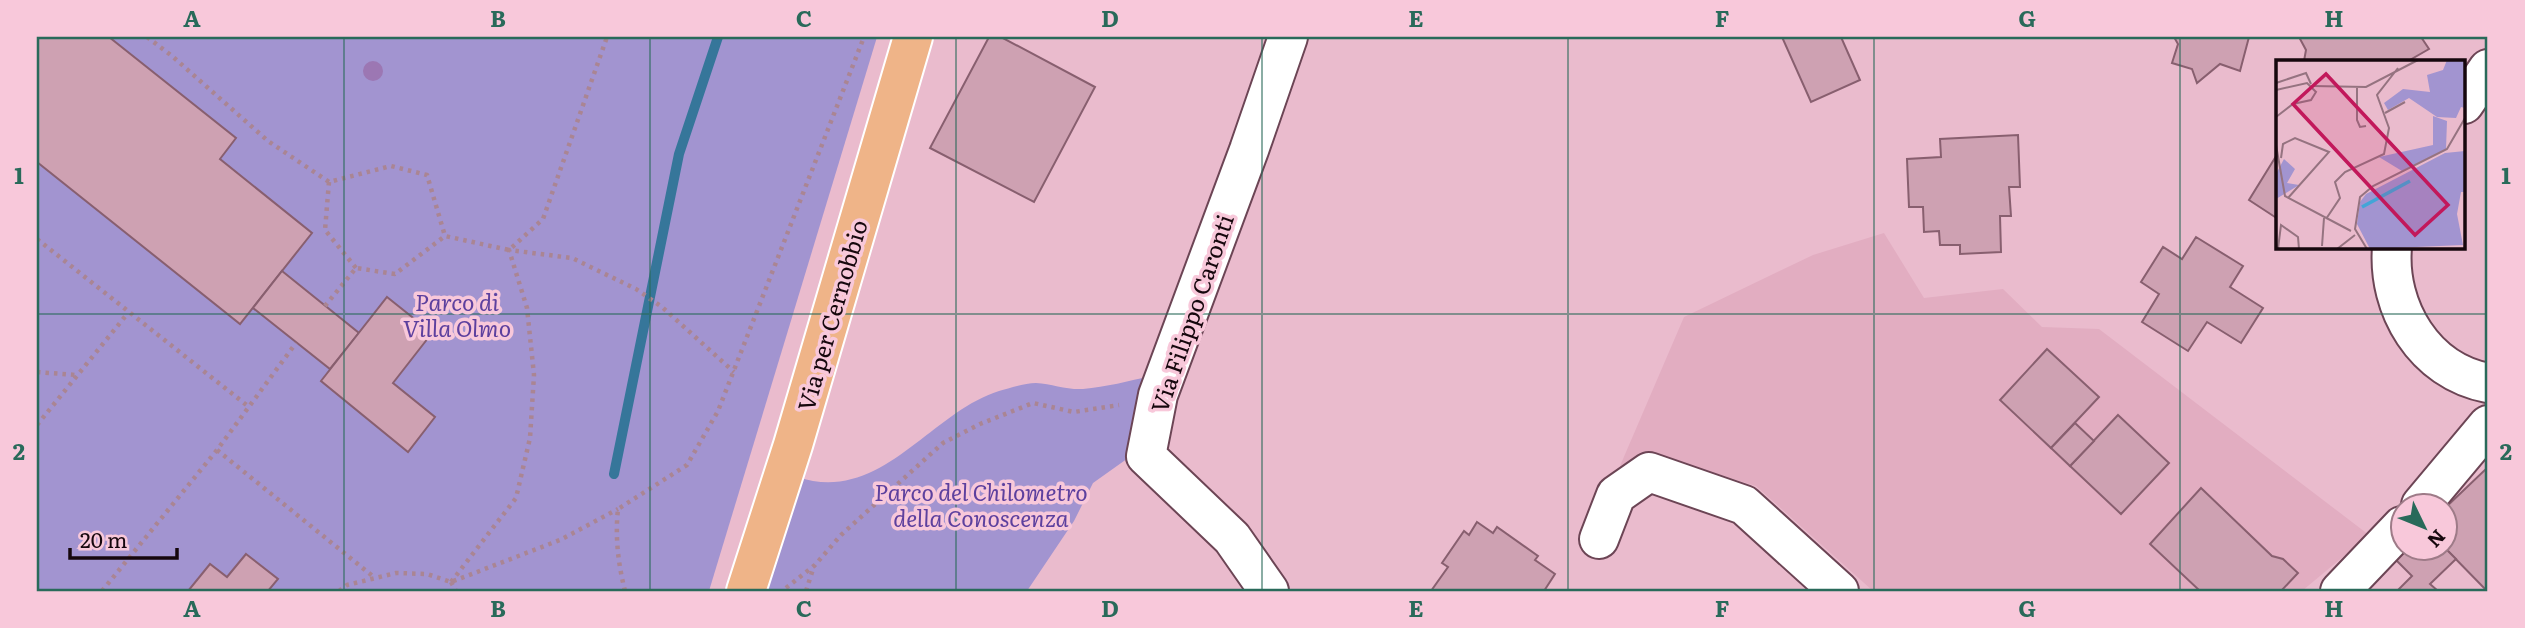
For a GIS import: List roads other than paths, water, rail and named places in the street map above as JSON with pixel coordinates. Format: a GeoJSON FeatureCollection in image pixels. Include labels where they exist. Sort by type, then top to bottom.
{"type":"FeatureCollection","features":[{"type":"Feature","properties":{"kind":"main road","name":"Via per Cernobbio"},"geometry":{"type":"LineString","coordinates":[[746,591],[793,445],[913,37]]}},
{"type":"Feature","properties":{"kind":"street","name":"Via Filippo Caronti"},"geometry":{"type":"LineString","coordinates":[[1269,591],[1231,538],[1146,456],[1156,404],[1271,90],[1287,37]]}},
{"type":"Feature","properties":{"kind":"street"},"geometry":{"type":"LineString","coordinates":[[2466,101],[2488,69]]}},
{"type":"Feature","properties":{"kind":"street"},"geometry":{"type":"LineString","coordinates":[[2392,248],[2390,265],[2395,295],[2406,323],[2424,347],[2448,367],[2474,380],[2488,383]]}},
{"type":"Feature","properties":{"kind":"street"},"geometry":{"type":"LineString","coordinates":[[2433,491],[2488,425]]}},
{"type":"Feature","properties":{"kind":"street"},"geometry":{"type":"LineString","coordinates":[[1599,539],[1616,495],[1649,472],[1744,505],[1839,591]]}},
{"type":"Feature","properties":{"kind":"street"},"geometry":{"type":"LineString","coordinates":[[2340,591],[2388,541]]}},
{"type":"Feature","properties":{"kind":"waterway"},"geometry":{"type":"LineString","coordinates":[[614,474],[679,154],[718,37]]}},
{"type":"Feature","properties":{"kind":"park label","name":"Parco di Villa Olmo"},"geometry":{"type":"Point","coordinates":[457,314]}},
{"type":"Feature","properties":{"kind":"park label","name":"Parco del Chilometro della Conoscenza"},"geometry":{"type":"Point","coordinates":[981,504]}}]}
